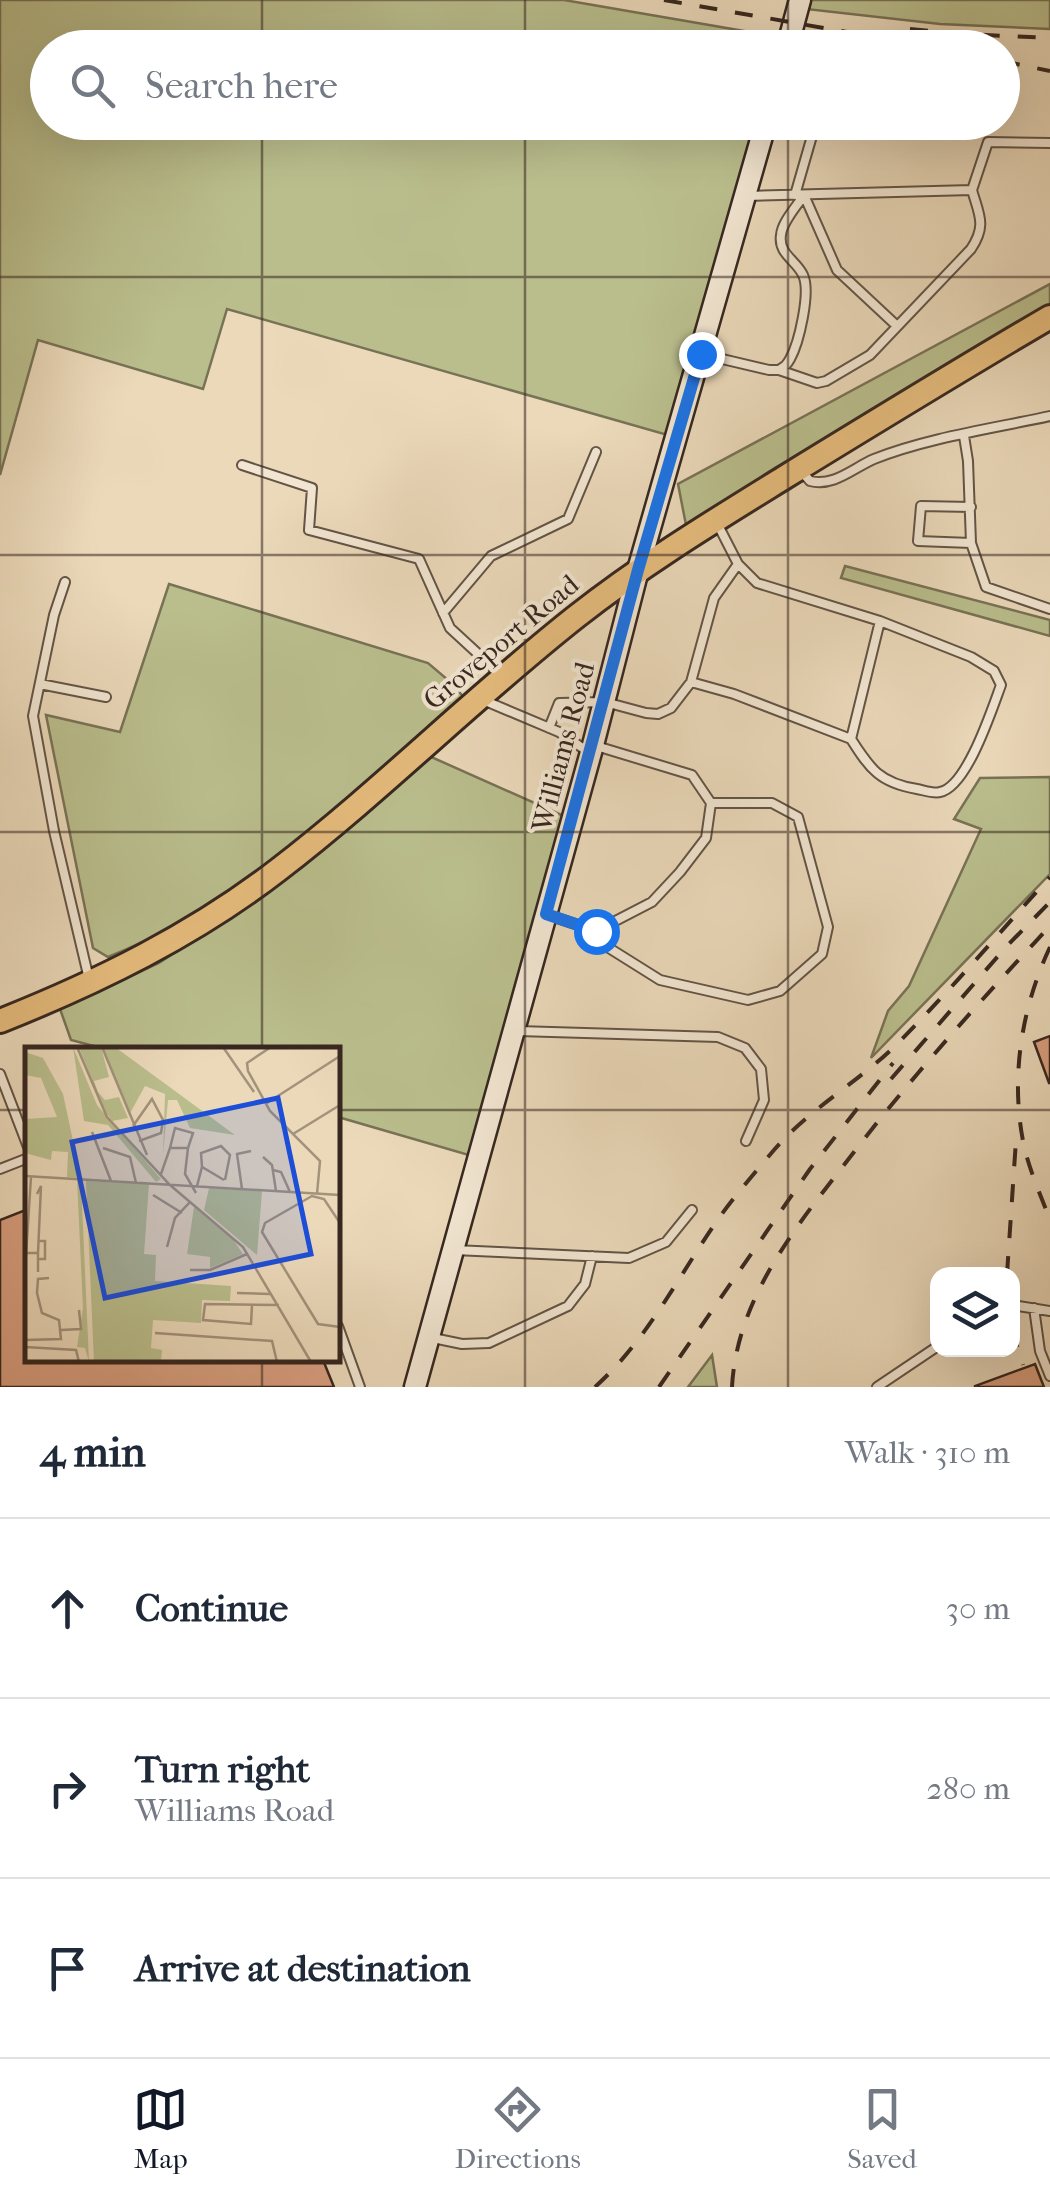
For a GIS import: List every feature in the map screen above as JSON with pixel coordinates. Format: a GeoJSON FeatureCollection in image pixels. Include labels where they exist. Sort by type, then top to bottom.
{"type":"FeatureCollection","features":[{"type":"Feature","properties":{"kind":"main road"},"geometry":{"type":"LineString","coordinates":[[792,30],[800,0]]}},
{"type":"Feature","properties":{"kind":"main road","name":"Williams Road"},"geometry":{"type":"LineString","coordinates":[[415,1387],[638,570],[761,140]]}},
{"type":"Feature","properties":{"kind":"main road","name":"Groveport Road"},"geometry":{"type":"LineString","coordinates":[[0,1021],[90,984],[139,958],[276,872],[504,676],[638,570],[1050,317]]}},
{"type":"Feature","properties":{"kind":"lane"},"geometry":{"type":"LineString","coordinates":[[779,370],[792,355],[804,309],[805,286],[803,275],[782,250],[780,236],[799,195],[812,140]]}},
{"type":"Feature","properties":{"kind":"lane"},"geometry":{"type":"LineString","coordinates":[[701,354],[779,370],[817,383],[870,355],[979,237],[982,224],[972,190],[988,142],[1050,143]]}},
{"type":"Feature","properties":{"kind":"lane"},"geometry":{"type":"LineString","coordinates":[[746,196],[972,190]]}},
{"type":"Feature","properties":{"kind":"lane"},"geometry":{"type":"LineString","coordinates":[[799,195],[837,270],[897,326]]}},
{"type":"Feature","properties":{"kind":"lane"},"geometry":{"type":"LineString","coordinates":[[800,468],[810,481],[824,484],[897,451],[1050,416]]}},
{"type":"Feature","properties":{"kind":"lane"},"geometry":{"type":"LineString","coordinates":[[964,436],[971,542],[986,587],[1050,609]]}},
{"type":"Feature","properties":{"kind":"lane"},"geometry":{"type":"LineString","coordinates":[[443,613],[491,556],[568,519],[596,452]]}},
{"type":"Feature","properties":{"kind":"lane"},"geometry":{"type":"LineString","coordinates":[[242,465],[312,488],[310,530],[419,559],[450,628],[504,676]]}},
{"type":"Feature","properties":{"kind":"lane"},"geometry":{"type":"LineString","coordinates":[[970,506],[921,506],[918,541],[971,542]]}},
{"type":"Feature","properties":{"kind":"lane"},"geometry":{"type":"LineString","coordinates":[[690,682],[734,694],[851,740],[868,767],[884,780],[940,792],[952,786],[974,756],[1001,685],[994,671],[971,658],[880,621],[757,583],[738,564],[716,521]]}},
{"type":"Feature","properties":{"kind":"lane"},"geometry":{"type":"LineString","coordinates":[[549,728],[558,703],[604,702],[658,714],[671,708],[690,682],[714,598],[738,564]]}},
{"type":"Feature","properties":{"kind":"lane"},"geometry":{"type":"LineString","coordinates":[[65,582],[54,615],[33,716],[54,831],[90,984]]}},
{"type":"Feature","properties":{"kind":"lane"},"geometry":{"type":"LineString","coordinates":[[851,740],[880,621]]}},
{"type":"Feature","properties":{"kind":"lane"},"geometry":{"type":"LineString","coordinates":[[40,684],[106,697]]}},
{"type":"Feature","properties":{"kind":"lane"},"geometry":{"type":"LineString","coordinates":[[478,698],[592,749],[692,775],[712,803],[706,838],[680,872],[652,902],[596,931]]}},
{"type":"Feature","properties":{"kind":"lane"},"geometry":{"type":"LineString","coordinates":[[546,914],[596,931],[610,948],[660,980],[748,1000],[780,992],[822,954],[828,928],[798,817],[772,803],[712,803]]}},
{"type":"Feature","properties":{"kind":"lane"},"geometry":{"type":"LineString","coordinates":[[514,1031],[718,1038],[745,1048],[761,1069],[764,1100],[746,1141]]}},
{"type":"Feature","properties":{"kind":"lane"},"geometry":{"type":"LineString","coordinates":[[0,1074],[25,1139]]}},
{"type":"Feature","properties":{"kind":"lane"},"geometry":{"type":"LineString","coordinates":[[0,1168],[25,1159]]}},
{"type":"Feature","properties":{"kind":"lane"},"geometry":{"type":"LineString","coordinates":[[454,1250],[629,1258],[666,1242],[692,1210]]}},
{"type":"Feature","properties":{"kind":"lane"},"geometry":{"type":"LineString","coordinates":[[429,1337],[462,1344],[489,1344],[568,1306],[586,1284],[592,1256]]}},
{"type":"Feature","properties":{"kind":"lane"},"geometry":{"type":"LineString","coordinates":[[1020,1306],[1050,1311]]}},
{"type":"Feature","properties":{"kind":"lane"},"geometry":{"type":"LineString","coordinates":[[1034,1308],[1040,1351],[1050,1376]]}},
{"type":"Feature","properties":{"kind":"lane"},"geometry":{"type":"LineString","coordinates":[[340,1332],[360,1387]]}},
{"type":"Feature","properties":{"kind":"lane"},"geometry":{"type":"LineString","coordinates":[[877,1387],[930,1351]]}},
{"type":"Feature","properties":{"kind":"green space"},"geometry":{"type":"Polygon","coordinates":[[[0,0],[564,0],[738,30],[30,30],[30,140],[753,140],[671,436],[227,309],[203,389],[38,340],[0,475],[0,0]]]}},
{"type":"Feature","properties":{"kind":"green space"},"geometry":{"type":"Polygon","coordinates":[[[808,0],[1050,0],[1050,29],[940,24],[806,9],[808,0]]]}},
{"type":"Feature","properties":{"kind":"green space"},"geometry":{"type":"Polygon","coordinates":[[[1050,284],[1050,306],[974,348],[686,525],[678,484],[1050,284]]]}},
{"type":"Feature","properties":{"kind":"green space"},"geometry":{"type":"Polygon","coordinates":[[[845,566],[1050,620],[1050,636],[841,578],[845,566]]]}},
{"type":"Feature","properties":{"kind":"green space"},"geometry":{"type":"Polygon","coordinates":[[[169,584],[428,663],[464,698],[339,807],[252,876],[158,934],[108,957],[93,948],[46,715],[120,732],[169,584]]]}},
{"type":"Feature","properties":{"kind":"green space"},"geometry":{"type":"Polygon","coordinates":[[[429,756],[566,817],[472,1156],[340,1118],[340,1047],[97,1047],[71,1040],[60,1009],[159,963],[241,909],[344,831],[429,756]]]}},
{"type":"Feature","properties":{"kind":"green space"},"geometry":{"type":"Polygon","coordinates":[[[1050,777],[1050,874],[871,1058],[888,1011],[909,986],[981,829],[954,819],[980,778],[1050,777]]]}},
{"type":"Feature","properties":{"kind":"green space"},"geometry":{"type":"Polygon","coordinates":[[[712,1355],[717,1387],[688,1387],[712,1355]]]}},
{"type":"Feature","properties":{"kind":"building"},"geometry":{"type":"Polygon","coordinates":[[[1050,1036],[1050,1083],[1049,1083],[1034,1042],[1050,1036]]]}},
{"type":"Feature","properties":{"kind":"building"},"geometry":{"type":"Polygon","coordinates":[[[25,1210],[25,1362],[324,1362],[334,1387],[0,1387],[0,1220],[25,1210]]]}},
{"type":"Feature","properties":{"kind":"building"},"geometry":{"type":"Polygon","coordinates":[[[1035,1364],[1044,1387],[975,1387],[975,1386],[1035,1364]]]}},
{"type":"Feature","properties":{"kind":"railway"},"geometry":{"type":"LineString","coordinates":[[664,0],[835,30]]}},
{"type":"Feature","properties":{"kind":"railway"},"geometry":{"type":"LineString","coordinates":[[910,29],[921,30]]}},
{"type":"Feature","properties":{"kind":"railway"},"geometry":{"type":"LineString","coordinates":[[1020,37],[1050,38]]}},
{"type":"Feature","properties":{"kind":"railway"},"geometry":{"type":"LineString","coordinates":[[1020,65],[1050,71]]}},
{"type":"Feature","properties":{"kind":"railway"},"geometry":{"type":"LineString","coordinates":[[595,1387],[629,1351],[719,1218],[774,1150],[895,1046],[1050,877]]}},
{"type":"Feature","properties":{"kind":"railway"},"geometry":{"type":"LineString","coordinates":[[891,1079],[1050,902]]}},
{"type":"Feature","properties":{"kind":"railway"},"geometry":{"type":"LineString","coordinates":[[732,1387],[736,1353],[746,1321],[793,1233],[901,1094],[1050,926]]}},
{"type":"Feature","properties":{"kind":"railway"},"geometry":{"type":"LineString","coordinates":[[1050,947],[1025,1020],[1018,1070],[1026,1156],[1050,1220]]}},
{"type":"Feature","properties":{"kind":"railway"},"geometry":{"type":"LineString","coordinates":[[659,1387],[810,1169],[893,1063]]}},
{"type":"Feature","properties":{"kind":"railway"},"geometry":{"type":"LineString","coordinates":[[1007,1267],[1016,1140]]}},
{"type":"Feature","properties":{"kind":"railway"},"geometry":{"type":"LineString","coordinates":[[1020,1355],[1023,1365]]}},
{"type":"Feature","properties":{"kind":"route"},"geometry":{"type":"LineString","coordinates":[[596,931],[546,914],[638,570],[701,354]]}}]}
